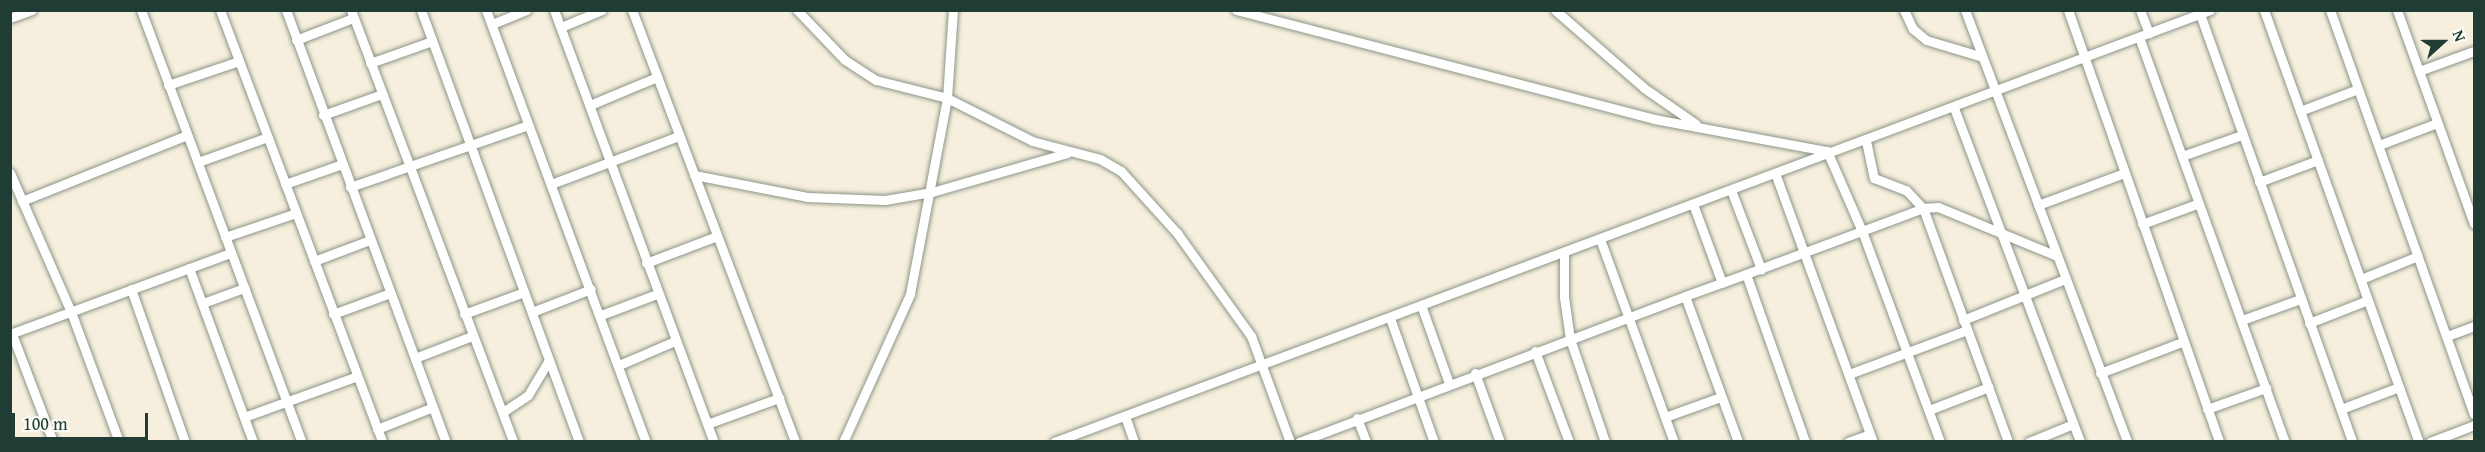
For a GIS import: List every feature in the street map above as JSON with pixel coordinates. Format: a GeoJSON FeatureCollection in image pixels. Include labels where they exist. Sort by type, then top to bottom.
{"type":"FeatureCollection","features":[{"type":"Feature","properties":{"kind":"street"},"geometry":{"type":"LineString","coordinates":[[10,18],[32,10]]}},
{"type":"Feature","properties":{"kind":"street"},"geometry":{"type":"LineString","coordinates":[[141,10],[302,441]]}},
{"type":"Feature","properties":{"kind":"street"},"geometry":{"type":"LineString","coordinates":[[220,10],[382,441]]}},
{"type":"Feature","properties":{"kind":"street"},"geometry":{"type":"LineString","coordinates":[[286,10],[323,115],[446,441]]}},
{"type":"Feature","properties":{"kind":"street"},"geometry":{"type":"LineString","coordinates":[[421,10],[579,441]]}},
{"type":"Feature","properties":{"kind":"street"},"geometry":{"type":"LineString","coordinates":[[486,10],[646,441]]}},
{"type":"Feature","properties":{"kind":"street"},"geometry":{"type":"LineString","coordinates":[[492,24],[526,10]]}},
{"type":"Feature","properties":{"kind":"street"},"geometry":{"type":"LineString","coordinates":[[554,10],[657,294],[714,441]]}},
{"type":"Feature","properties":{"kind":"street"},"geometry":{"type":"LineString","coordinates":[[561,27],[602,10]]}},
{"type":"Feature","properties":{"kind":"street"},"geometry":{"type":"LineString","coordinates":[[632,10],[795,441]]}},
{"type":"Feature","properties":{"kind":"street"},"geometry":{"type":"LineString","coordinates":[[797,10],[845,60],[876,80],[947,98],[1032,141],[1109,162],[1141,192],[1221,292],[1264,365],[1290,441]]}},
{"type":"Feature","properties":{"kind":"street"},"geometry":{"type":"LineString","coordinates":[[843,441],[905,309],[932,192],[947,98],[953,10]]}},
{"type":"Feature","properties":{"kind":"street"},"geometry":{"type":"LineString","coordinates":[[1236,10],[1654,118],[1830,154]]}},
{"type":"Feature","properties":{"kind":"street"},"geometry":{"type":"LineString","coordinates":[[1555,10],[1644,88],[1699,126]]}},
{"type":"Feature","properties":{"kind":"street"},"geometry":{"type":"LineString","coordinates":[[1904,10],[1912,29],[1926,40],[1983,57]]}},
{"type":"Feature","properties":{"kind":"street"},"geometry":{"type":"LineString","coordinates":[[1965,10],[2127,441]]}},
{"type":"Feature","properties":{"kind":"street"},"geometry":{"type":"LineString","coordinates":[[2068,10],[2182,342],[2219,441]]}},
{"type":"Feature","properties":{"kind":"street"},"geometry":{"type":"LineString","coordinates":[[2140,10],[2144,35],[2197,204],[2242,320],[2285,441]]}},
{"type":"Feature","properties":{"kind":"street"},"geometry":{"type":"LineString","coordinates":[[1054,441],[1866,141],[2210,10]]}},
{"type":"Feature","properties":{"kind":"street"},"geometry":{"type":"LineString","coordinates":[[2264,10],[2419,441]]}},
{"type":"Feature","properties":{"kind":"street"},"geometry":{"type":"LineString","coordinates":[[2330,10],[2475,414]]}},
{"type":"Feature","properties":{"kind":"street"},"geometry":{"type":"LineString","coordinates":[[2397,10],[2475,224]]}},
{"type":"Feature","properties":{"kind":"street"},"geometry":{"type":"LineString","coordinates":[[296,40],[352,14],[513,441]]}},
{"type":"Feature","properties":{"kind":"street"},"geometry":{"type":"LineString","coordinates":[[2200,14],[2352,441]]}},
{"type":"Feature","properties":{"kind":"street"},"geometry":{"type":"LineString","coordinates":[[370,63],[432,41]]}},
{"type":"Feature","properties":{"kind":"street"},"geometry":{"type":"LineString","coordinates":[[2419,71],[2475,51]]}},
{"type":"Feature","properties":{"kind":"street"},"geometry":{"type":"LineString","coordinates":[[168,85],[239,61]]}},
{"type":"Feature","properties":{"kind":"street"},"geometry":{"type":"LineString","coordinates":[[590,105],[657,77]]}},
{"type":"Feature","properties":{"kind":"street"},"geometry":{"type":"LineString","coordinates":[[2300,111],[2358,89]]}},
{"type":"Feature","properties":{"kind":"street"},"geometry":{"type":"LineString","coordinates":[[323,115],[382,94]]}},
{"type":"Feature","properties":{"kind":"street"},"geometry":{"type":"LineString","coordinates":[[1954,108],[2023,296],[2080,441]]}},
{"type":"Feature","properties":{"kind":"street"},"geometry":{"type":"LineString","coordinates":[[2379,145],[2437,123]]}},
{"type":"Feature","properties":{"kind":"street"},"geometry":{"type":"LineString","coordinates":[[350,187],[528,125]]}},
{"type":"Feature","properties":{"kind":"street"},"geometry":{"type":"LineString","coordinates":[[22,201],[187,135]]}},
{"type":"Feature","properties":{"kind":"street"},"geometry":{"type":"LineString","coordinates":[[2182,156],[2242,135]]}},
{"type":"Feature","properties":{"kind":"street"},"geometry":{"type":"LineString","coordinates":[[551,184],[679,136]]}},
{"type":"Feature","properties":{"kind":"street"},"geometry":{"type":"LineString","coordinates":[[198,162],[268,137]]}},
{"type":"Feature","properties":{"kind":"street"},"geometry":{"type":"LineString","coordinates":[[1866,141],[1874,178],[1906,190],[1923,208],[2008,441]]}},
{"type":"Feature","properties":{"kind":"street"},"geometry":{"type":"LineString","coordinates":[[694,175],[807,197],[885,200],[932,192],[1068,152]]}},
{"type":"Feature","properties":{"kind":"street"},"geometry":{"type":"LineString","coordinates":[[1830,154],[1862,231],[1940,441]]}},
{"type":"Feature","properties":{"kind":"street"},"geometry":{"type":"LineString","coordinates":[[2259,182],[2318,160]]}},
{"type":"Feature","properties":{"kind":"street"},"geometry":{"type":"LineString","coordinates":[[285,184],[342,164]]}},
{"type":"Feature","properties":{"kind":"street"},"geometry":{"type":"LineString","coordinates":[[10,173],[71,312],[117,441]]}},
{"type":"Feature","properties":{"kind":"street"},"geometry":{"type":"LineString","coordinates":[[1775,173],[1871,437],[1848,441]]}},
{"type":"Feature","properties":{"kind":"street"},"geometry":{"type":"LineString","coordinates":[[2038,205],[2124,173]]}},
{"type":"Feature","properties":{"kind":"street"},"geometry":{"type":"LineString","coordinates":[[1731,190],[1761,269]]}},
{"type":"Feature","properties":{"kind":"street"},"geometry":{"type":"LineString","coordinates":[[1693,204],[1722,283]]}},
{"type":"Feature","properties":{"kind":"street"},"geometry":{"type":"LineString","coordinates":[[2142,224],[2197,204]]}},
{"type":"Feature","properties":{"kind":"street"},"geometry":{"type":"LineString","coordinates":[[1299,441],[1416,395],[1923,208],[1938,207],[2057,256]]}},
{"type":"Feature","properties":{"kind":"street"},"geometry":{"type":"LineString","coordinates":[[225,237],[296,213]]}},
{"type":"Feature","properties":{"kind":"street"},"geometry":{"type":"LineString","coordinates":[[646,263],[717,236]]}},
{"type":"Feature","properties":{"kind":"street"},"geometry":{"type":"LineString","coordinates":[[1600,239],[1674,441]]}},
{"type":"Feature","properties":{"kind":"street"},"geometry":{"type":"LineString","coordinates":[[314,261],[370,240]]}},
{"type":"Feature","properties":{"kind":"street"},"geometry":{"type":"LineString","coordinates":[[53,441],[11,334],[230,253]]}},
{"type":"Feature","properties":{"kind":"street"},"geometry":{"type":"LineString","coordinates":[[1564,253],[1565,308],[1570,339],[1605,441]]}},
{"type":"Feature","properties":{"kind":"street"},"geometry":{"type":"LineString","coordinates":[[2361,279],[2418,256]]}},
{"type":"Feature","properties":{"kind":"street"},"geometry":{"type":"LineString","coordinates":[[189,267],[253,441]]}},
{"type":"Feature","properties":{"kind":"street"},"geometry":{"type":"LineString","coordinates":[[1746,274],[1805,441]]}},
{"type":"Feature","properties":{"kind":"street"},"geometry":{"type":"LineString","coordinates":[[1849,374],[1908,353],[2023,296],[2065,279]]}},
{"type":"Feature","properties":{"kind":"street"},"geometry":{"type":"LineString","coordinates":[[203,303],[244,288]]}},
{"type":"Feature","properties":{"kind":"street"},"geometry":{"type":"LineString","coordinates":[[131,289],[185,441]]}},
{"type":"Feature","properties":{"kind":"street"},"geometry":{"type":"LineString","coordinates":[[532,312],[591,289]]}},
{"type":"Feature","properties":{"kind":"street"},"geometry":{"type":"LineString","coordinates":[[464,314],[524,292]]}},
{"type":"Feature","properties":{"kind":"street"},"geometry":{"type":"LineString","coordinates":[[333,314],[390,293]]}},
{"type":"Feature","properties":{"kind":"street"},"geometry":{"type":"LineString","coordinates":[[601,315],[657,294]]}},
{"type":"Feature","properties":{"kind":"street"},"geometry":{"type":"LineString","coordinates":[[1685,296],[1738,441]]}},
{"type":"Feature","properties":{"kind":"street"},"geometry":{"type":"LineString","coordinates":[[2242,320],[2300,299]]}},
{"type":"Feature","properties":{"kind":"street"},"geometry":{"type":"LineString","coordinates":[[2309,323],[2368,300]]}},
{"type":"Feature","properties":{"kind":"street"},"geometry":{"type":"LineString","coordinates":[[1421,305],[1449,383]]}},
{"type":"Feature","properties":{"kind":"street"},"geometry":{"type":"LineString","coordinates":[[1390,318],[1434,441]]}},
{"type":"Feature","properties":{"kind":"street"},"geometry":{"type":"LineString","coordinates":[[2447,336],[2475,326]]}},
{"type":"Feature","properties":{"kind":"street"},"geometry":{"type":"LineString","coordinates":[[415,358],[472,336]]}},
{"type":"Feature","properties":{"kind":"street"},"geometry":{"type":"LineString","coordinates":[[619,365],[675,341]]}},
{"type":"Feature","properties":{"kind":"street"},"geometry":{"type":"LineString","coordinates":[[2100,373],[2182,342]]}},
{"type":"Feature","properties":{"kind":"street"},"geometry":{"type":"LineString","coordinates":[[1535,351],[1569,441]]}},
{"type":"Feature","properties":{"kind":"street"},"geometry":{"type":"LineString","coordinates":[[503,412],[528,395],[549,360]]}},
{"type":"Feature","properties":{"kind":"street"},"geometry":{"type":"LineString","coordinates":[[1475,373],[1500,441]]}},
{"type":"Feature","properties":{"kind":"street"},"geometry":{"type":"LineString","coordinates":[[244,417],[357,376]]}},
{"type":"Feature","properties":{"kind":"street"},"geometry":{"type":"LineString","coordinates":[[1929,410],[1989,387]]}},
{"type":"Feature","properties":{"kind":"street"},"geometry":{"type":"LineString","coordinates":[[2341,409],[2399,387]]}},
{"type":"Feature","properties":{"kind":"street"},"geometry":{"type":"LineString","coordinates":[[2207,409],[2266,388]]}},
{"type":"Feature","properties":{"kind":"street"},"geometry":{"type":"LineString","coordinates":[[1665,417],[1721,397]]}},
{"type":"Feature","properties":{"kind":"street"},"geometry":{"type":"LineString","coordinates":[[707,424],[779,398]]}},
{"type":"Feature","properties":{"kind":"street"},"geometry":{"type":"LineString","coordinates":[[377,429],[433,407]]}},
{"type":"Feature","properties":{"kind":"street"},"geometry":{"type":"LineString","coordinates":[[1125,416],[1134,441]]}},
{"type":"Feature","properties":{"kind":"street"},"geometry":{"type":"LineString","coordinates":[[1358,418],[1366,441]]}},
{"type":"Feature","properties":{"kind":"street"},"geometry":{"type":"LineString","coordinates":[[2029,441],[2073,424]]}},
{"type":"Feature","properties":{"kind":"street"},"geometry":{"type":"LineString","coordinates":[[2430,441],[2475,425]]}}]}
